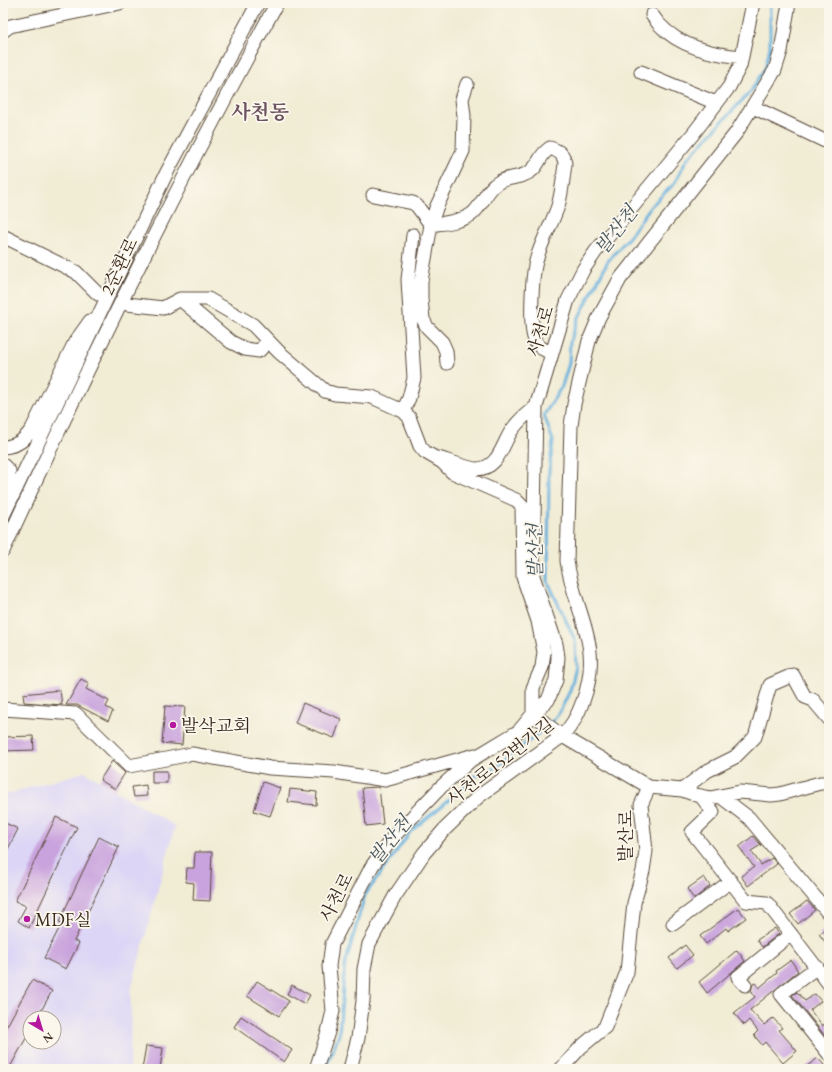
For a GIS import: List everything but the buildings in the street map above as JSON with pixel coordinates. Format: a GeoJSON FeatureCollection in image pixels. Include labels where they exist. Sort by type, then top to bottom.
{"type":"FeatureCollection","features":[{"type":"Feature","properties":{"kind":"street"},"geometry":{"type":"LineString","coordinates":[[3,31],[10,26],[120,3]]}},
{"type":"Feature","properties":{"kind":"street","name":"2순환로"},"geometry":{"type":"LineString","coordinates":[[3,516],[103,295],[258,3]]}},
{"type":"Feature","properties":{"kind":"street","name":"2순환로"},"geometry":{"type":"LineString","coordinates":[[3,551],[102,342],[173,197],[277,3]]}},
{"type":"Feature","properties":{"kind":"street","name":"사천로"},"geometry":{"type":"LineString","coordinates":[[316,1069],[333,1011],[329,966],[332,944],[372,866],[393,837],[441,787],[471,760],[519,731],[536,716],[548,700],[556,680],[558,657],[556,644],[533,576],[536,407],[568,300],[583,270],[596,251],[693,134],[732,80],[740,66],[753,3]]}},
{"type":"Feature","properties":{"kind":"street","name":"사천로152번가길"},"geometry":{"type":"LineString","coordinates":[[350,1069],[358,1038],[363,1001],[364,969],[369,944],[399,890],[424,853],[444,830],[478,797],[570,728],[582,706],[592,667],[589,640],[569,578],[567,562],[571,426],[574,404],[589,341],[599,317],[620,279],[736,133],[775,70],[781,51],[789,3]]}},
{"type":"Feature","properties":{"kind":"street"},"geometry":{"type":"LineString","coordinates":[[652,15],[666,33],[677,40],[723,56],[742,57]]}},
{"type":"Feature","properties":{"kind":"street"},"geometry":{"type":"LineString","coordinates":[[641,72],[716,103]]}},
{"type":"Feature","properties":{"kind":"street"},"geometry":{"type":"LineString","coordinates":[[447,363],[446,351],[442,342],[427,327],[423,319],[421,299],[423,265],[430,225],[436,208],[463,151],[464,116],[462,99],[467,84]]}},
{"type":"Feature","properties":{"kind":"street"},"geometry":{"type":"LineString","coordinates":[[753,107],[829,143]]}},
{"type":"Feature","properties":{"kind":"street"},"geometry":{"type":"LineString","coordinates":[[430,225],[451,222],[472,214],[492,187],[500,181],[519,178],[531,171],[542,152],[550,148],[557,150],[562,155],[565,164],[560,197],[554,218],[536,258],[533,278],[532,330],[534,340],[538,345],[552,353]]}},
{"type":"Feature","properties":{"kind":"street"},"geometry":{"type":"LineString","coordinates":[[373,195],[413,203],[417,206],[430,225]]}},
{"type":"Feature","properties":{"kind":"street"},"geometry":{"type":"LineString","coordinates":[[403,412],[409,398],[414,378],[408,280],[413,235]]}},
{"type":"Feature","properties":{"kind":"street"},"geometry":{"type":"LineString","coordinates":[[3,236],[76,272],[103,295],[75,342],[32,429],[22,442],[3,447]]}},
{"type":"Feature","properties":{"kind":"street"},"geometry":{"type":"LineString","coordinates":[[128,304],[163,308],[180,299],[208,300],[253,325],[268,341],[325,391],[335,394],[372,397],[403,412],[409,417],[420,446],[425,452],[452,472],[516,500],[522,506],[523,577],[538,621],[544,652],[542,667],[533,688],[536,716],[560,735],[649,787]]}},
{"type":"Feature","properties":{"kind":"street"},"geometry":{"type":"LineString","coordinates":[[180,299],[231,342],[245,348],[259,351],[268,341]]}},
{"type":"Feature","properties":{"kind":"street"},"geometry":{"type":"LineString","coordinates":[[433,457],[476,469],[492,463],[499,457],[511,431],[526,414],[536,407]]}},
{"type":"Feature","properties":{"kind":"street"},"geometry":{"type":"LineString","coordinates":[[3,465],[9,471],[8,485],[3,497]]}},
{"type":"Feature","properties":{"kind":"street"},"geometry":{"type":"LineString","coordinates":[[682,790],[707,771],[735,757],[754,737],[763,712],[770,685],[785,677],[793,675],[805,697],[813,700],[829,719]]}},
{"type":"Feature","properties":{"kind":"street"},"geometry":{"type":"LineString","coordinates":[[3,709],[76,714],[129,766],[192,754],[270,768],[334,772],[385,780],[485,752]]}},
{"type":"Feature","properties":{"kind":"street","name":"발산로"},"geometry":{"type":"LineString","coordinates":[[561,1069],[580,1047],[605,1027],[627,972],[634,903],[645,856],[641,805],[649,787],[682,790],[710,798],[740,792],[776,795],[820,783],[829,783]]}},
{"type":"Feature","properties":{"kind":"street"},"geometry":{"type":"LineString","coordinates":[[701,796],[713,812],[692,832],[746,901],[767,903],[829,984]]}},
{"type":"Feature","properties":{"kind":"street"},"geometry":{"type":"LineString","coordinates":[[720,796],[749,818],[829,914]]}},
{"type":"Feature","properties":{"kind":"street"},"geometry":{"type":"LineString","coordinates":[[673,924],[731,881]]}},
{"type":"Feature","properties":{"kind":"street"},"geometry":{"type":"LineString","coordinates":[[745,985],[738,977],[790,934]]}},
{"type":"Feature","properties":{"kind":"street"},"geometry":{"type":"LineString","coordinates":[[816,967],[781,994],[829,1054]]}},
{"type":"Feature","properties":{"kind":"shaded area"},"geometry":{"type":"Polygon","coordinates":[[[85,772],[175,826],[131,990],[130,1069],[3,1069],[3,795],[85,772]]]}},
{"type":"Feature","properties":{"kind":"waterway","name":"발산천"},"geometry":{"type":"LineString","coordinates":[[551,723],[559,713],[570,691],[576,667],[575,640],[548,582],[549,471],[553,441],[544,415],[562,386],[569,363],[570,342],[578,319],[608,261],[629,237],[651,206],[674,184],[687,159],[751,91],[765,68],[770,47],[770,3]]}},
{"type":"Feature","properties":{"kind":"waterway","name":"발산천"},"geometry":{"type":"LineString","coordinates":[[325,1069],[339,1035],[345,965],[365,895],[411,831],[461,790],[470,778],[495,768],[545,728]]}},
{"type":"Feature","properties":{"kind":"place","name":"발삭교회"},"geometry":{"type":"Point","coordinates":[173,725]}},
{"type":"Feature","properties":{"kind":"place","name":"MDF실"},"geometry":{"type":"Point","coordinates":[27,919]}},
{"type":"Feature","properties":{"kind":"district","name":"사천동"},"geometry":{"type":"Point","coordinates":[260,112]}}]}
